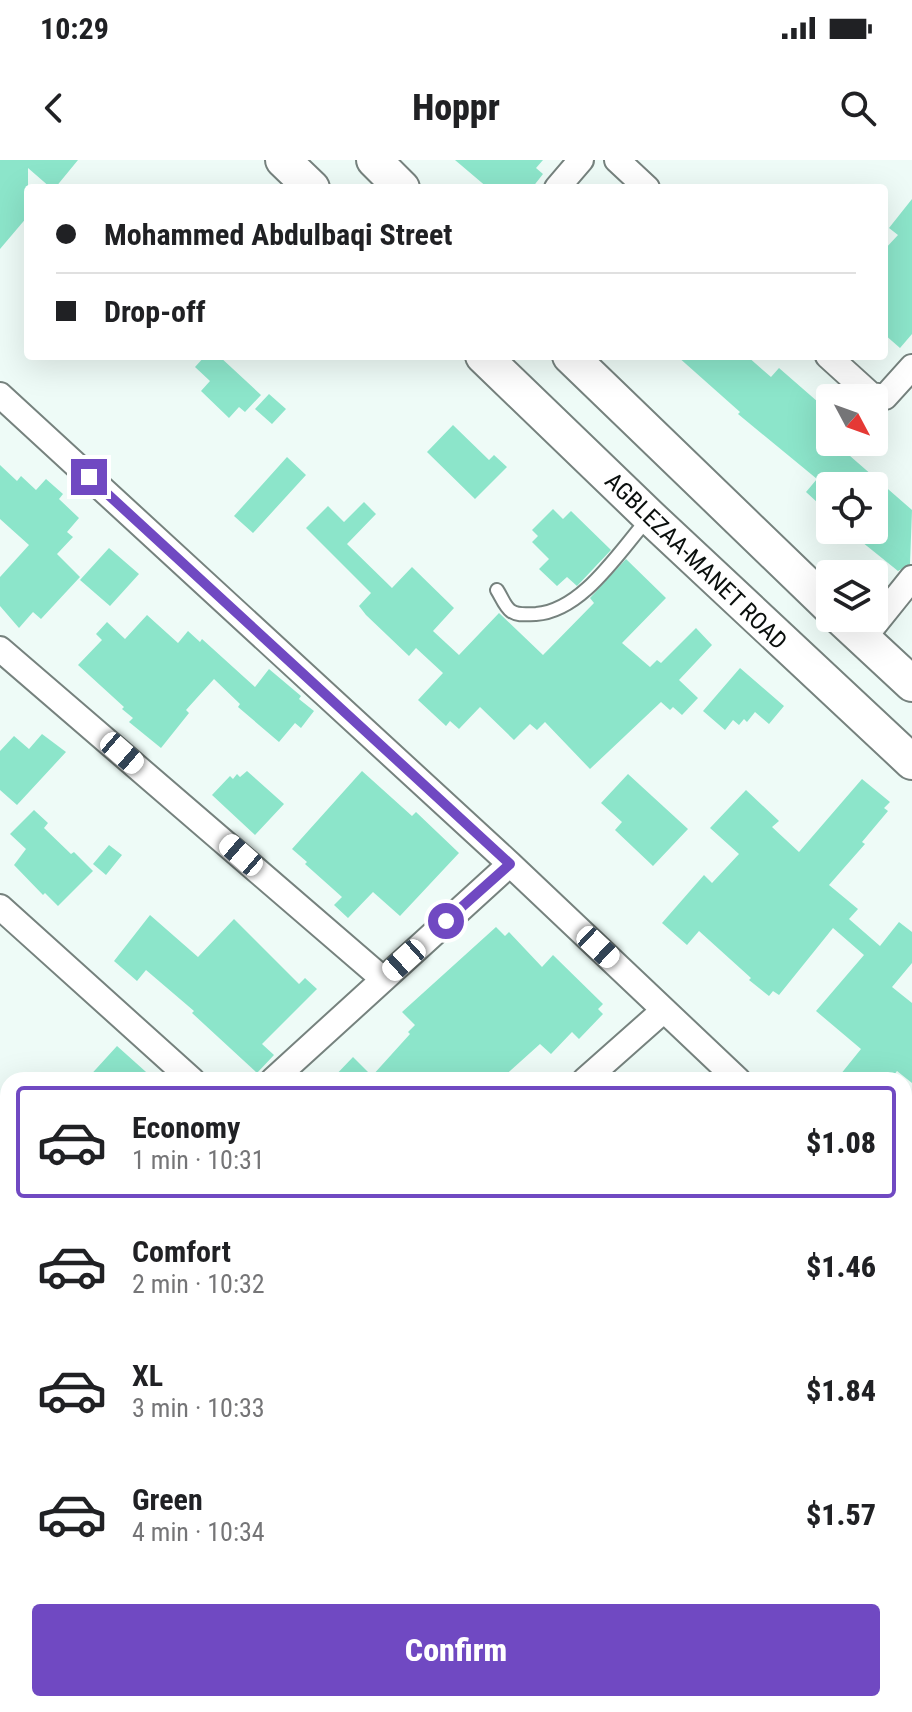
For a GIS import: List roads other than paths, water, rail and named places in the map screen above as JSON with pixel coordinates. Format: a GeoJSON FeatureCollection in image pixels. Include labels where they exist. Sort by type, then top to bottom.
{"type":"FeatureCollection","features":[{"type":"Feature","properties":{"kind":"main road"},"geometry":{"type":"LineString","coordinates":[[283,160],[308,184]]}},
{"type":"Feature","properties":{"kind":"main road"},"geometry":{"type":"LineString","coordinates":[[374,160],[398,184]]}},
{"type":"Feature","properties":{"kind":"main road","name":"AGBLEZAA-MANET ROAD"},"geometry":{"type":"LineString","coordinates":[[487,360],[912,762]]}},
{"type":"Feature","properties":{"kind":"main road"},"geometry":{"type":"LineString","coordinates":[[574,360],[816,593]]}},
{"type":"Feature","properties":{"kind":"main road"},"geometry":{"type":"LineString","coordinates":[[856,632],[912,684]]}},
{"type":"Feature","properties":{"kind":"street"},"geometry":{"type":"LineString","coordinates":[[560,184],[581,160]]}},
{"type":"Feature","properties":{"kind":"street"},"geometry":{"type":"LineString","coordinates":[[617,160],[643,184]]}},
{"type":"Feature","properties":{"kind":"street"},"geometry":{"type":"LineString","coordinates":[[832,360],[871,395],[885,397],[912,367]]}},
{"type":"Feature","properties":{"kind":"street"},"geometry":{"type":"LineString","coordinates":[[0,395],[510,864],[730,1072]]}},
{"type":"Feature","properties":{"kind":"street"},"geometry":{"type":"LineString","coordinates":[[888,598],[912,578]]}},
{"type":"Feature","properties":{"kind":"street"},"geometry":{"type":"LineString","coordinates":[[0,649],[383,979]]}},
{"type":"Feature","properties":{"kind":"street"},"geometry":{"type":"LineString","coordinates":[[282,1072],[510,864]]}},
{"type":"Feature","properties":{"kind":"street"},"geometry":{"type":"LineString","coordinates":[[0,907],[183,1072]]}},
{"type":"Feature","properties":{"kind":"street"},"geometry":{"type":"LineString","coordinates":[[594,1072],[664,1010]]}},
{"type":"Feature","properties":{"kind":"lane"},"geometry":{"type":"LineString","coordinates":[[497,590],[510,610],[523,615],[550,613],[570,603],[586,589],[650,517]]}}]}
